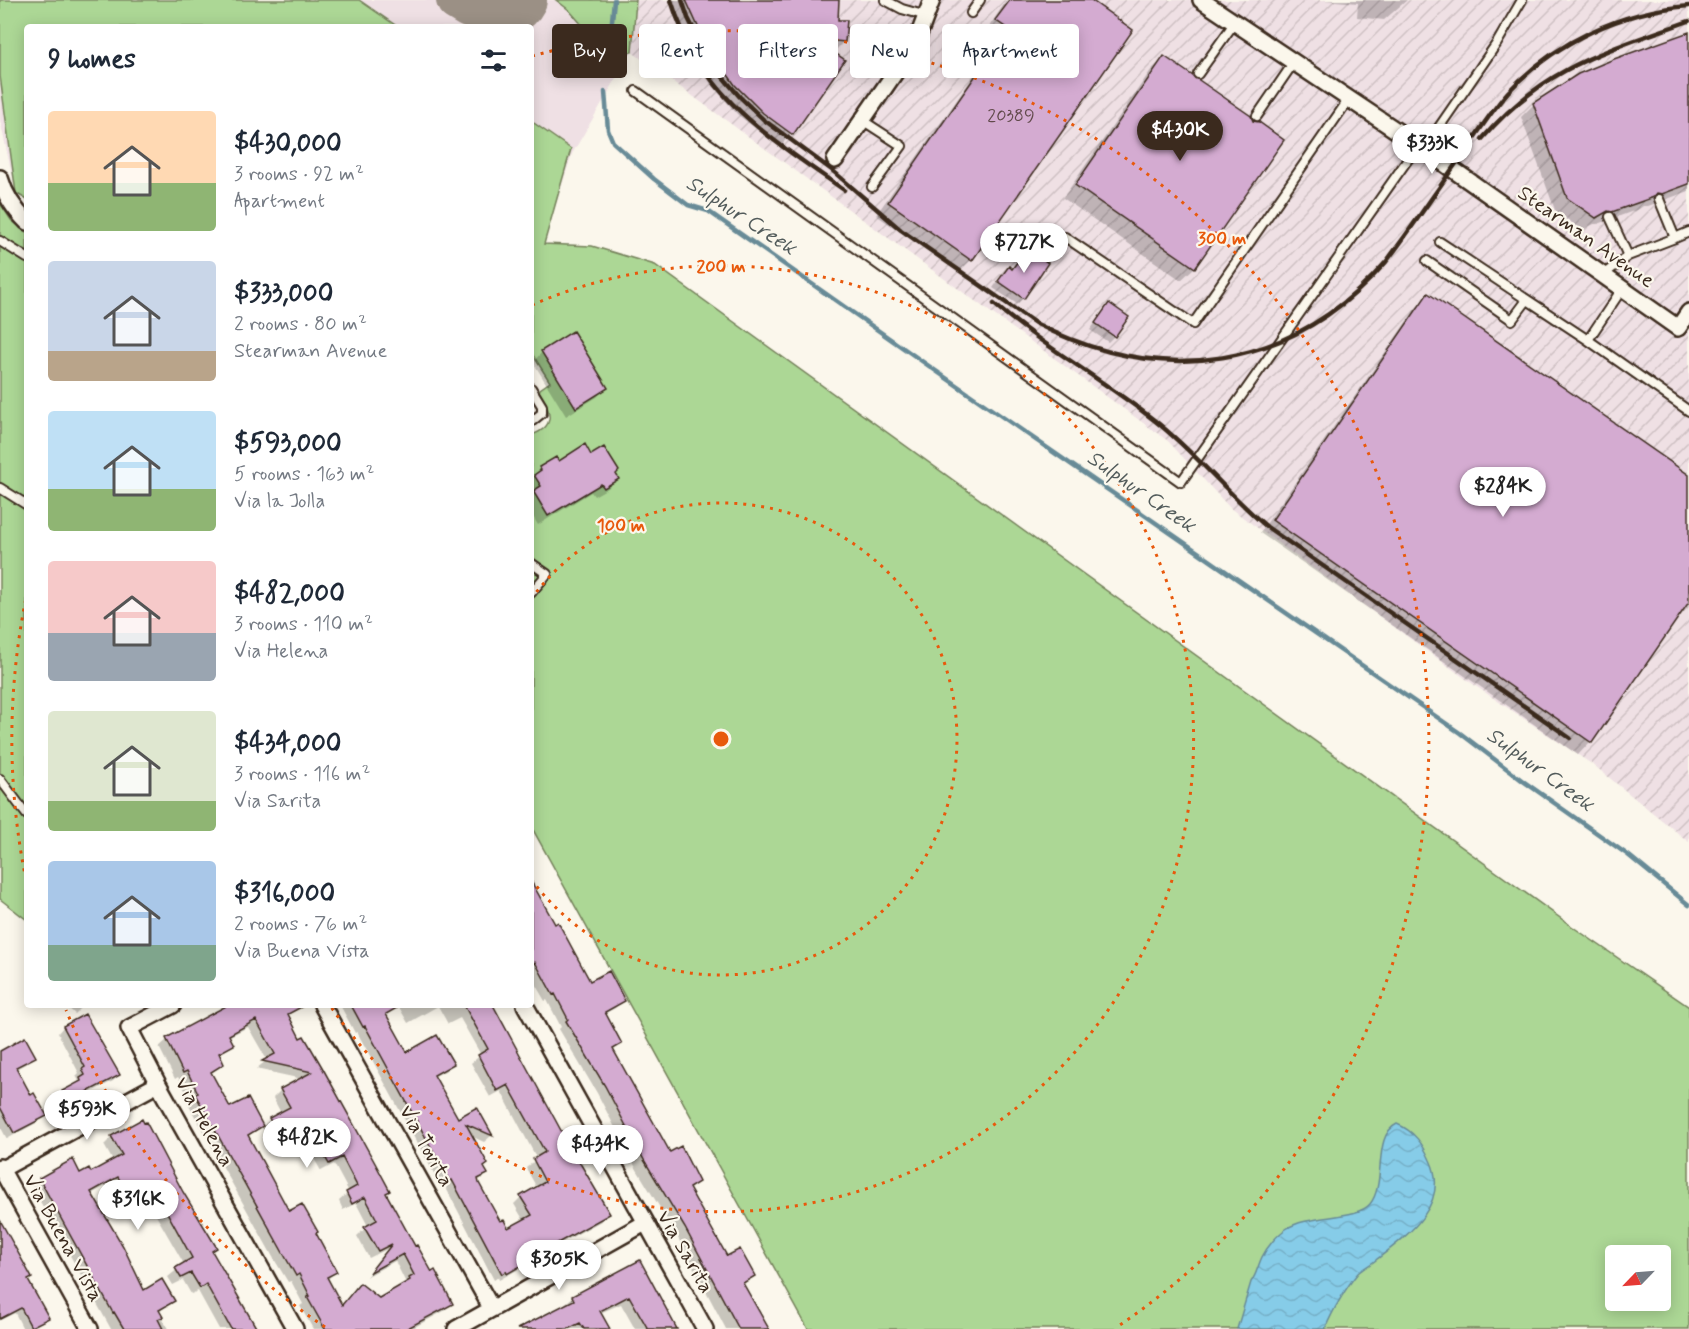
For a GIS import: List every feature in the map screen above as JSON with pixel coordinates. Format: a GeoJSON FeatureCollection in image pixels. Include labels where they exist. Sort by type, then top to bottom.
{"type":"FeatureCollection","features":[{"type":"Feature","properties":{"kind":"street"},"geometry":{"type":"LineString","coordinates":[[834,160],[916,42],[932,0]]}},
{"type":"Feature","properties":{"kind":"street","name":"Stearman Avenue"},"geometry":{"type":"LineString","coordinates":[[1202,0],[1421,147],[1678,328],[1689,312]]}},
{"type":"Feature","properties":{"kind":"street"},"geometry":{"type":"LineString","coordinates":[[0,178],[15,210],[24,219]]}},
{"type":"Feature","properties":{"kind":"street","name":"Via Helena"},"geometry":{"type":"LineString","coordinates":[[167,1008],[129,1028],[295,1329]]}},
{"type":"Feature","properties":{"kind":"street","name":"Via Tovita"},"geometry":{"type":"LineString","coordinates":[[324,1008],[492,1309]]}},
{"type":"Feature","properties":{"kind":"street","name":"Via Sarita"},"geometry":{"type":"LineString","coordinates":[[527,1008],[705,1329]]}},
{"type":"Feature","properties":{"kind":"street"},"geometry":{"type":"LineString","coordinates":[[0,1169],[158,1084]]}},
{"type":"Feature","properties":{"kind":"street","name":"Via Buena Vista"},"geometry":{"type":"LineString","coordinates":[[0,1169],[88,1328]]}},
{"type":"Feature","properties":{"kind":"street"},"geometry":{"type":"LineString","coordinates":[[456,1329],[645,1223]]}},
{"type":"Feature","properties":{"kind":"lane"},"geometry":{"type":"LineString","coordinates":[[885,0],[902,9],[927,16]]}},
{"type":"Feature","properties":{"kind":"lane"},"geometry":{"type":"LineString","coordinates":[[971,13],[980,0]]}},
{"type":"Feature","properties":{"kind":"lane"},"geometry":{"type":"LineString","coordinates":[[636,91],[1181,482],[1497,43],[1522,0]]}},
{"type":"Feature","properties":{"kind":"lane"},"geometry":{"type":"LineString","coordinates":[[1198,74],[1234,22]]}},
{"type":"Feature","properties":{"kind":"lane"},"geometry":{"type":"LineString","coordinates":[[1257,116],[1294,62]]}},
{"type":"Feature","properties":{"kind":"lane"},"geometry":{"type":"LineString","coordinates":[[1065,237],[1193,324],[1349,99]]}},
{"type":"Feature","properties":{"kind":"lane"},"geometry":{"type":"LineString","coordinates":[[862,120],[902,147],[872,187]]}},
{"type":"Feature","properties":{"kind":"lane"},"geometry":{"type":"LineString","coordinates":[[1659,199],[1676,237]]}},
{"type":"Feature","properties":{"kind":"lane"},"geometry":{"type":"LineString","coordinates":[[1610,217],[1628,256]]}},
{"type":"Feature","properties":{"kind":"lane"},"geometry":{"type":"LineString","coordinates":[[1603,275],[1628,256],[1689,232]]}},
{"type":"Feature","properties":{"kind":"lane"},"geometry":{"type":"LineString","coordinates":[[0,241],[24,256]]}},
{"type":"Feature","properties":{"kind":"lane"},"geometry":{"type":"LineString","coordinates":[[1440,242],[1588,340],[1689,411]]}},
{"type":"Feature","properties":{"kind":"lane"},"geometry":{"type":"LineString","coordinates":[[1427,261],[1512,320],[1527,300]]}},
{"type":"Feature","properties":{"kind":"lane"},"geometry":{"type":"LineString","coordinates":[[1588,340],[1622,289]]}},
{"type":"Feature","properties":{"kind":"lane"},"geometry":{"type":"LineString","coordinates":[[534,393],[542,406],[542,413],[534,420]]}},
{"type":"Feature","properties":{"kind":"lane"},"geometry":{"type":"LineString","coordinates":[[0,488],[24,503]]}},
{"type":"Feature","properties":{"kind":"lane"},"geometry":{"type":"LineString","coordinates":[[534,565],[548,574],[534,590]]}},
{"type":"Feature","properties":{"kind":"lane"},"geometry":{"type":"LineString","coordinates":[[0,779],[24,811]]}},
{"type":"Feature","properties":{"kind":"shaded area"},"geometry":{"type":"Polygon","coordinates":[[[0,0],[636,0],[632,52],[627,60],[627,24],[552,24],[552,78],[617,78],[572,154],[543,244],[534,243],[534,24],[24,24],[24,198],[16,193],[0,120],[0,0]]]}},
{"type":"Feature","properties":{"kind":"shaded area"},"geometry":{"type":"Polygon","coordinates":[[[636,0],[1689,0],[1689,842],[1596,767],[1477,687],[1230,508],[1168,441],[668,78],[726,78],[726,24],[639,24],[639,57],[632,52],[636,0]]]}},
{"type":"Feature","properties":{"kind":"green space"},"geometry":{"type":"Polygon","coordinates":[[[0,0],[359,0],[394,24],[24,24],[24,198],[16,193],[0,76],[0,0]]]}},
{"type":"Feature","properties":{"kind":"green space"},"geometry":{"type":"Polygon","coordinates":[[[556,0],[636,0],[632,52],[627,53],[627,24],[581,24],[556,0]]]}},
{"type":"Feature","properties":{"kind":"green space"},"geometry":{"type":"Polygon","coordinates":[[[534,123],[571,149],[544,244],[592,246],[655,265],[1570,925],[1689,1007],[1689,1329],[808,1329],[534,831],[534,434],[545,427],[549,417],[549,411],[539,392],[550,382],[534,357],[534,123]]]}},
{"type":"Feature","properties":{"kind":"green space"},"geometry":{"type":"Polygon","coordinates":[[[0,203],[11,220],[24,231],[24,918],[0,899],[0,203]]]}},
{"type":"Feature","properties":{"kind":"water"},"geometry":{"type":"Polygon","coordinates":[[[1397,1124],[1408,1130],[1421,1143],[1435,1176],[1435,1191],[1422,1218],[1400,1240],[1358,1273],[1331,1315],[1325,1329],[1237,1329],[1251,1282],[1264,1253],[1279,1234],[1295,1224],[1354,1213],[1370,1204],[1378,1184],[1385,1139],[1389,1130],[1397,1124]]]}},
{"type":"Feature","properties":{"kind":"building"},"geometry":{"type":"Polygon","coordinates":[[[686,0],[839,0],[838,20],[847,20],[845,42],[838,41],[838,24],[738,24],[738,78],[833,78],[793,135],[763,113],[735,85],[726,72],[726,24],[697,24],[686,0]]]}},
{"type":"Feature","properties":{"kind":"building"},"geometry":{"type":"Polygon","coordinates":[[[1010,0],[1091,0],[1133,30],[972,261],[888,202],[974,78],[1079,78],[1079,24],[1001,24],[995,20],[1010,0]]]}},
{"type":"Feature","properties":{"kind":"building"},"geometry":{"type":"Polygon","coordinates":[[[1689,32],[1689,184],[1662,194],[1657,193],[1654,197],[1612,212],[1608,211],[1596,218],[1567,198],[1533,103],[1578,74],[1689,32]]]}},
{"type":"Feature","properties":{"kind":"building"},"geometry":{"type":"Polygon","coordinates":[[[838,55],[845,60],[838,70],[838,55]]]}},
{"type":"Feature","properties":{"kind":"building"},"geometry":{"type":"Polygon","coordinates":[[[1164,56],[1251,116],[1253,121],[1259,122],[1284,140],[1195,268],[1075,185],[1164,56]]]}},
{"type":"Feature","properties":{"kind":"building"},"geometry":{"type":"Polygon","coordinates":[[[1027,249],[1048,263],[1024,299],[998,281],[1009,266],[1012,269],[1027,249]]]}},
{"type":"Feature","properties":{"kind":"building"},"geometry":{"type":"Polygon","coordinates":[[[1428,293],[1689,475],[1689,602],[1592,743],[1272,520],[1428,293]]]}},
{"type":"Feature","properties":{"kind":"building"},"geometry":{"type":"Polygon","coordinates":[[[1109,303],[1129,317],[1115,337],[1095,323],[1109,303]]]}},
{"type":"Feature","properties":{"kind":"building"},"geometry":{"type":"Polygon","coordinates":[[[573,331],[608,388],[576,408],[541,351],[573,331]]]}},
{"type":"Feature","properties":{"kind":"building"},"geometry":{"type":"Polygon","coordinates":[[[585,444],[591,455],[604,447],[619,471],[616,474],[619,479],[604,488],[601,484],[548,516],[534,493],[541,486],[534,475],[541,470],[539,467],[556,457],[559,461],[585,444]]]}},
{"type":"Feature","properties":{"kind":"building"},"geometry":{"type":"Polygon","coordinates":[[[534,886],[555,924],[558,922],[590,981],[609,971],[625,1001],[605,1012],[622,1044],[613,1049],[670,1152],[681,1146],[699,1182],[689,1188],[727,1256],[740,1249],[755,1276],[743,1283],[769,1329],[739,1329],[685,1228],[566,1021],[568,1019],[555,994],[553,995],[535,962],[534,886]]]}},
{"type":"Feature","properties":{"kind":"building"},"geometry":{"type":"Polygon","coordinates":[[[222,1008],[299,1008],[288,1014],[300,1038],[304,1036],[322,1067],[390,1191],[386,1193],[415,1246],[417,1245],[432,1272],[435,1270],[453,1304],[406,1329],[325,1329],[307,1297],[310,1296],[299,1274],[296,1276],[195,1094],[198,1093],[187,1071],[183,1073],[166,1038],[222,1008]],[[256,1020],[229,1035],[234,1045],[219,1053],[224,1064],[211,1072],[230,1107],[248,1098],[263,1126],[248,1135],[289,1211],[302,1204],[318,1232],[316,1233],[337,1272],[327,1277],[342,1305],[360,1283],[379,1298],[410,1280],[409,1278],[414,1275],[403,1254],[369,1273],[392,1244],[378,1251],[364,1227],[377,1220],[365,1197],[352,1204],[346,1192],[357,1186],[342,1157],[329,1164],[306,1123],[290,1132],[287,1128],[278,1134],[269,1118],[290,1107],[280,1089],[312,1072],[262,1061],[275,1054],[256,1020]]]}},
{"type":"Feature","properties":{"kind":"building"},"geometry":{"type":"Polygon","coordinates":[[[353,1008],[397,1008],[386,1014],[407,1052],[437,1035],[454,1064],[434,1075],[458,1118],[477,1107],[493,1136],[466,1124],[488,1164],[484,1167],[488,1174],[478,1179],[479,1183],[500,1221],[504,1220],[508,1228],[532,1215],[520,1196],[545,1182],[533,1159],[545,1152],[508,1085],[497,1091],[478,1055],[488,1049],[466,1008],[495,1008],[564,1136],[610,1214],[525,1261],[526,1263],[507,1274],[506,1271],[502,1274],[452,1180],[450,1182],[365,1026],[363,1027],[353,1008]]]}},
{"type":"Feature","properties":{"kind":"building"},"geometry":{"type":"Polygon","coordinates":[[[85,1014],[120,1075],[68,1102],[62,1091],[81,1081],[80,1078],[85,1075],[82,1069],[85,1067],[63,1026],[85,1014]]]}},
{"type":"Feature","properties":{"kind":"building"},"geometry":{"type":"Polygon","coordinates":[[[25,1037],[36,1057],[16,1067],[31,1095],[34,1093],[47,1116],[14,1133],[0,1107],[0,1051],[25,1037]]]}},
{"type":"Feature","properties":{"kind":"building"},"geometry":{"type":"Polygon","coordinates":[[[142,1119],[144,1123],[146,1122],[183,1192],[217,1248],[212,1251],[257,1329],[231,1329],[206,1284],[200,1288],[191,1273],[181,1278],[175,1268],[192,1258],[158,1196],[135,1208],[118,1177],[91,1192],[123,1246],[144,1290],[162,1279],[175,1301],[159,1310],[163,1317],[158,1319],[163,1329],[124,1329],[53,1204],[39,1178],[73,1159],[80,1173],[89,1168],[91,1172],[122,1155],[111,1136],[142,1119]]]}},
{"type":"Feature","properties":{"kind":"building"},"geometry":{"type":"Polygon","coordinates":[[[0,1220],[32,1278],[28,1280],[49,1318],[31,1327],[21,1308],[0,1319],[0,1220]]]}},
{"type":"Feature","properties":{"kind":"building"},"geometry":{"type":"Polygon","coordinates":[[[640,1260],[677,1329],[648,1329],[629,1296],[600,1311],[610,1329],[584,1329],[580,1323],[568,1329],[517,1329],[574,1300],[572,1296],[640,1260]]]}},
{"type":"Feature","properties":{"kind":"waterway","name":"Sulphur Creek"},"geometry":{"type":"LineString","coordinates":[[612,24],[614,0]]}},
{"type":"Feature","properties":{"kind":"waterway","name":"Sulphur Creek"},"geometry":{"type":"LineString","coordinates":[[605,92],[608,130],[613,142],[654,179],[688,205],[708,211],[1460,733],[1523,781],[1628,855],[1689,905]]}},
{"type":"Feature","properties":{"kind":"taxiway"},"geometry":{"type":"LineString","coordinates":[[457,0],[484,14],[494,16],[512,14],[520,9],[526,0]]}},
{"type":"Feature","properties":{"kind":"railway"},"geometry":{"type":"LineString","coordinates":[[671,0],[684,34],[700,63],[718,88],[739,111],[763,131],[844,190]]}},
{"type":"Feature","properties":{"kind":"railway"},"geometry":{"type":"LineString","coordinates":[[682,0],[688,18],[710,62],[740,97],[764,120],[833,171],[901,230],[1035,323],[1082,343],[1130,356],[1177,361],[1222,357],[1267,346],[1309,326],[1349,298],[1386,262],[1492,112],[1526,74],[1568,44],[1614,22],[1664,9],[1689,6]]}},
{"type":"Feature","properties":{"kind":"railway"},"geometry":{"type":"LineString","coordinates":[[1482,139],[1505,115],[1552,78],[1602,53],[1689,21]]}},
{"type":"Feature","properties":{"kind":"railway"},"geometry":{"type":"LineString","coordinates":[[994,304],[1169,432],[1267,527],[1570,738]]}}]}
